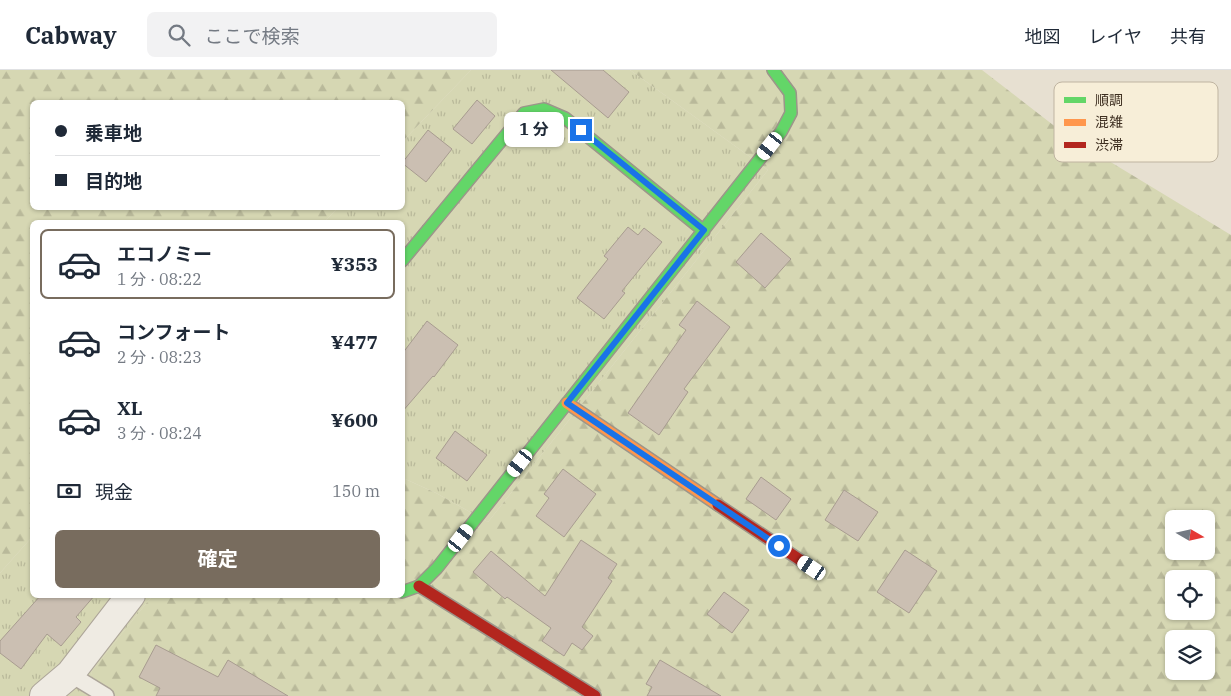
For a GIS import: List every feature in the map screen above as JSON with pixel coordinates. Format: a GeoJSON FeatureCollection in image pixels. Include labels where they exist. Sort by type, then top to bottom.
{"type":"FeatureCollection","features":[{"type":"Feature","properties":{"kind":"street"},"geometry":{"type":"LineString","coordinates":[[405,591],[419,586],[437,568],[781,132],[791,113],[790,93],[773,70]]}},
{"type":"Feature","properties":{"kind":"street"},"geometry":{"type":"LineString","coordinates":[[405,257],[524,113],[544,109],[565,118],[704,230]]}},
{"type":"Feature","properties":{"kind":"street"},"geometry":{"type":"LineString","coordinates":[[567,403],[812,568]]}},
{"type":"Feature","properties":{"kind":"street"},"geometry":{"type":"LineString","coordinates":[[419,586],[595,696]]}},
{"type":"Feature","properties":{"kind":"street"},"geometry":{"type":"LineString","coordinates":[[56,689],[129,598]]}},
{"type":"Feature","properties":{"kind":"lane"},"geometry":{"type":"LineString","coordinates":[[56,689],[106,696]]}},
{"type":"Feature","properties":{"kind":"green space"},"geometry":{"type":"Polygon","coordinates":[[[0,70],[471,70],[405,139],[405,100],[30,100],[30,210],[336,210],[326,220],[30,220],[30,539],[0,573],[0,70]]]}},
{"type":"Feature","properties":{"kind":"green space"},"geometry":{"type":"Polygon","coordinates":[[[471,70],[630,70],[768,170],[488,522],[436,493],[405,479],[405,220],[326,220],[336,210],[405,210],[405,139],[471,70]]]}},
{"type":"Feature","properties":{"kind":"green space"},"geometry":{"type":"Polygon","coordinates":[[[630,70],[982,70],[1054,126],[1054,162],[1111,162],[1231,235],[1231,696],[99,696],[91,672],[151,598],[405,598],[405,479],[436,493],[488,522],[768,170],[630,70]]]}},
{"type":"Feature","properties":{"kind":"green space"},"geometry":{"type":"Polygon","coordinates":[[[30,539],[30,598],[151,598],[91,672],[99,696],[0,696],[0,573],[30,539]]]}},
{"type":"Feature","properties":{"kind":"building"},"geometry":{"type":"Polygon","coordinates":[[[551,70],[603,70],[629,92],[608,118],[551,70]]]}},
{"type":"Feature","properties":{"kind":"building"},"geometry":{"type":"Polygon","coordinates":[[[477,100],[495,116],[472,144],[453,129],[477,100]]]}},
{"type":"Feature","properties":{"kind":"building"},"geometry":{"type":"Polygon","coordinates":[[[428,130],[452,149],[426,182],[405,165],[405,159],[428,130]]]}},
{"type":"Feature","properties":{"kind":"building"},"geometry":{"type":"Polygon","coordinates":[[[628,227],[638,235],[644,228],[662,242],[622,291],[625,293],[604,319],[577,298],[608,259],[604,256],[628,227]]]}},
{"type":"Feature","properties":{"kind":"building"},"geometry":{"type":"Polygon","coordinates":[[[761,233],[791,259],[765,288],[736,262],[761,233]]]}},
{"type":"Feature","properties":{"kind":"building"},"geometry":{"type":"Polygon","coordinates":[[[697,301],[730,327],[684,389],[688,392],[659,435],[628,413],[686,330],[679,325],[697,301]]]}},
{"type":"Feature","properties":{"kind":"building"},"geometry":{"type":"Polygon","coordinates":[[[427,321],[458,345],[434,377],[405,409],[405,350],[427,321]]]}},
{"type":"Feature","properties":{"kind":"building"},"geometry":{"type":"Polygon","coordinates":[[[455,431],[487,455],[467,481],[436,458],[455,431]]]}},
{"type":"Feature","properties":{"kind":"building"},"geometry":{"type":"Polygon","coordinates":[[[563,469],[596,494],[564,537],[536,516],[549,498],[544,494],[563,469]]]}},
{"type":"Feature","properties":{"kind":"building"},"geometry":{"type":"Polygon","coordinates":[[[761,477],[791,499],[776,520],[746,499],[761,477]]]}},
{"type":"Feature","properties":{"kind":"building"},"geometry":{"type":"Polygon","coordinates":[[[844,490],[878,512],[858,541],[825,520],[844,490]]]}},
{"type":"Feature","properties":{"kind":"building"},"geometry":{"type":"Polygon","coordinates":[[[581,540],[617,564],[608,578],[612,581],[582,627],[593,636],[582,650],[572,643],[564,656],[542,641],[551,628],[507,597],[505,599],[473,572],[491,551],[545,596],[581,540]]]}},
{"type":"Feature","properties":{"kind":"building"},"geometry":{"type":"Polygon","coordinates":[[[905,550],[937,571],[909,613],[877,592],[905,550]]]}},
{"type":"Feature","properties":{"kind":"building"},"geometry":{"type":"Polygon","coordinates":[[[724,592],[749,610],[732,633],[707,614],[724,592]]]}},
{"type":"Feature","properties":{"kind":"building"},"geometry":{"type":"Polygon","coordinates":[[[38,598],[92,598],[76,617],[81,622],[61,646],[47,634],[21,669],[0,653],[0,641],[38,598]]]}},
{"type":"Feature","properties":{"kind":"building"},"geometry":{"type":"Polygon","coordinates":[[[156,645],[218,677],[228,660],[288,696],[156,696],[160,688],[139,677],[156,645]]]}},
{"type":"Feature","properties":{"kind":"building"},"geometry":{"type":"Polygon","coordinates":[[[660,660],[721,696],[647,696],[652,687],[646,684],[660,660]]]}},
{"type":"Feature","properties":{"kind":"traffic: fast"},"geometry":{"type":"LineString","coordinates":[[405,591],[419,586],[437,568],[781,132],[791,113],[790,93],[773,70]]}},
{"type":"Feature","properties":{"kind":"traffic: fast"},"geometry":{"type":"LineString","coordinates":[[405,257],[524,113],[544,109],[565,118],[704,231]]}},
{"type":"Feature","properties":{"kind":"traffic: slow"},"geometry":{"type":"LineString","coordinates":[[567,403],[718,505]]}},
{"type":"Feature","properties":{"kind":"traffic: jam"},"geometry":{"type":"LineString","coordinates":[[718,505],[812,568]]}},
{"type":"Feature","properties":{"kind":"traffic: jam"},"geometry":{"type":"LineString","coordinates":[[419,586],[595,696]]}},
{"type":"Feature","properties":{"kind":"route"},"geometry":{"type":"LineString","coordinates":[[581,130],[704,230],[567,403],[779,546]]}}]}
